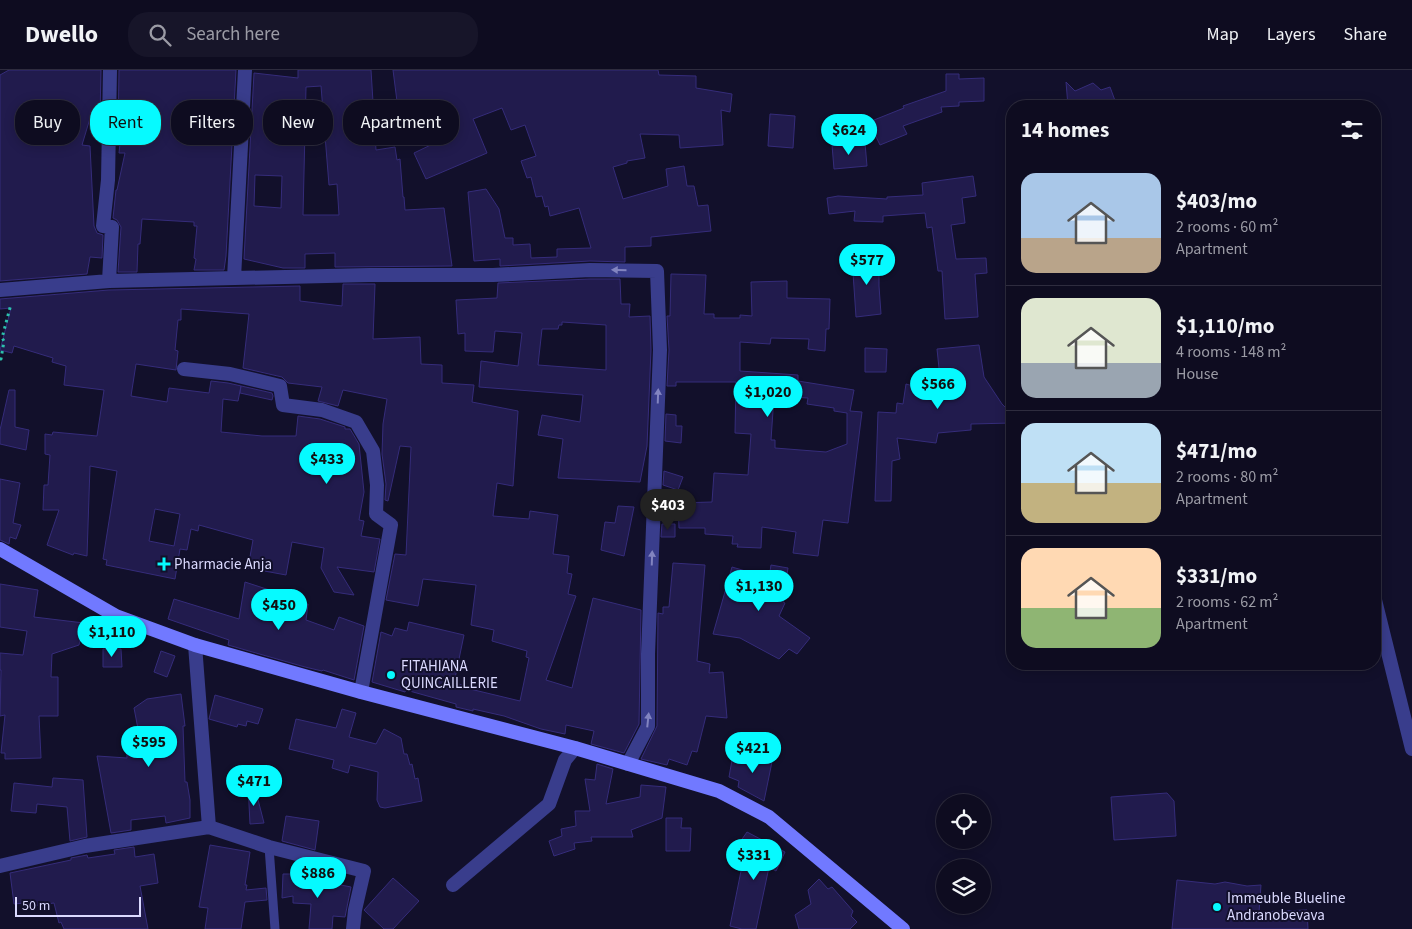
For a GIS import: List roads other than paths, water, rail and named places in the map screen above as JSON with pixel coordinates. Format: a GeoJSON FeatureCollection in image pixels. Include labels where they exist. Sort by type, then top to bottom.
{"type":"FeatureCollection","features":[{"type":"Feature","properties":{"kind":"main road"},"geometry":{"type":"LineString","coordinates":[[0,549],[116,616],[195,644],[361,692],[575,748],[719,791],[769,818],[902,929]]}},
{"type":"Feature","properties":{"kind":"street"},"geometry":{"type":"LineString","coordinates":[[109,281],[112,227],[102,226],[108,180],[110,70]]}},
{"type":"Feature","properties":{"kind":"street"},"geometry":{"type":"LineString","coordinates":[[234,278],[245,70]]}},
{"type":"Feature","properties":{"kind":"street"},"geometry":{"type":"LineString","coordinates":[[0,290],[109,281],[493,275],[590,270],[658,271],[660,350],[648,654],[648,726],[628,764]]}},
{"type":"Feature","properties":{"kind":"street"},"geometry":{"type":"LineString","coordinates":[[184,369],[230,374],[280,386],[284,405],[322,410],[356,422],[373,451],[378,485],[376,514],[391,526],[361,692]]}},
{"type":"Feature","properties":{"kind":"street"},"geometry":{"type":"LineString","coordinates":[[1381,624],[1412,749]]}},
{"type":"Feature","properties":{"kind":"street"},"geometry":{"type":"LineString","coordinates":[[195,644],[209,827]]}},
{"type":"Feature","properties":{"kind":"street"},"geometry":{"type":"LineString","coordinates":[[453,886],[549,804],[565,760],[575,748]]}},
{"type":"Feature","properties":{"kind":"street"},"geometry":{"type":"LineString","coordinates":[[0,866],[85,846],[209,827],[269,847],[364,871],[355,910],[354,929]]}},
{"type":"Feature","properties":{"kind":"lane"},"geometry":{"type":"LineString","coordinates":[[269,847],[275,929]]}},
{"type":"Feature","properties":{"kind":"place","name":"Pharmacie Anja"},"geometry":{"type":"Point","coordinates":[164,564]}},
{"type":"Feature","properties":{"kind":"place","name":"FITAHIANA QUINCAILLERIE"},"geometry":{"type":"Point","coordinates":[391,675]}},
{"type":"Feature","properties":{"kind":"place","name":"Immeuble Blueline Andranobevava"},"geometry":{"type":"Point","coordinates":[1217,907]}}]}
